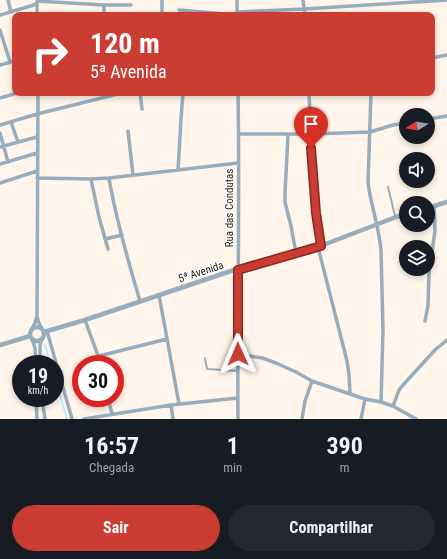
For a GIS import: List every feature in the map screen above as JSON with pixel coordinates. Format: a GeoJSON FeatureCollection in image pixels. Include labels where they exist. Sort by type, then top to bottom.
{"type":"FeatureCollection","features":[{"type":"Feature","properties":{"kind":"street"},"geometry":{"type":"LineString","coordinates":[[8,0],[11,12]]}},
{"type":"Feature","properties":{"kind":"street"},"geometry":{"type":"LineString","coordinates":[[162,0],[162,12]]}},
{"type":"Feature","properties":{"kind":"street"},"geometry":{"type":"LineString","coordinates":[[236,12],[237,0]]}},
{"type":"Feature","properties":{"kind":"street"},"geometry":{"type":"LineString","coordinates":[[302,0],[304,12]]}},
{"type":"Feature","properties":{"kind":"street"},"geometry":{"type":"LineString","coordinates":[[263,12],[447,0]]}},
{"type":"Feature","properties":{"kind":"street"},"geometry":{"type":"LineString","coordinates":[[0,15],[37,2],[131,5]]}},
{"type":"Feature","properties":{"kind":"street"},"geometry":{"type":"LineString","coordinates":[[104,5],[104,12]]}},
{"type":"Feature","properties":{"kind":"street"},"geometry":{"type":"LineString","coordinates":[[179,10],[208,12]]}},
{"type":"Feature","properties":{"kind":"street"},"geometry":{"type":"LineString","coordinates":[[0,30],[10,62],[0,65]]}},
{"type":"Feature","properties":{"kind":"street"},"geometry":{"type":"LineString","coordinates":[[435,57],[447,55]]}},
{"type":"Feature","properties":{"kind":"street"},"geometry":{"type":"LineString","coordinates":[[0,98],[12,94]]}},
{"type":"Feature","properties":{"kind":"street"},"geometry":{"type":"LineString","coordinates":[[38,96],[37,316],[39,323],[45,331],[52,355]]}},
{"type":"Feature","properties":{"kind":"street"},"geometry":{"type":"LineString","coordinates":[[0,125],[110,96]]}},
{"type":"Feature","properties":{"kind":"street"},"geometry":{"type":"LineString","coordinates":[[140,96],[142,109]]}},
{"type":"Feature","properties":{"kind":"street"},"geometry":{"type":"LineString","coordinates":[[178,170],[180,119],[183,96]]}},
{"type":"Feature","properties":{"kind":"street","name":"Rua das Condutas"},"geometry":{"type":"LineString","coordinates":[[238,96],[238,419]]}},
{"type":"Feature","properties":{"kind":"street"},"geometry":{"type":"LineString","coordinates":[[309,96],[310,134],[320,246],[347,361],[350,394]]}},
{"type":"Feature","properties":{"kind":"street"},"geometry":{"type":"LineString","coordinates":[[372,96],[368,183],[381,250],[381,402]]}},
{"type":"Feature","properties":{"kind":"street"},"geometry":{"type":"LineString","coordinates":[[435,118],[447,116]]}},
{"type":"Feature","properties":{"kind":"street"},"geometry":{"type":"LineString","coordinates":[[11,122],[18,142]]}},
{"type":"Feature","properties":{"kind":"street"},"geometry":{"type":"LineString","coordinates":[[239,134],[288,135],[370,132],[399,124]]}},
{"type":"Feature","properties":{"kind":"street"},"geometry":{"type":"LineString","coordinates":[[128,131],[133,175]]}},
{"type":"Feature","properties":{"kind":"street"},"geometry":{"type":"LineString","coordinates":[[0,133],[2,147],[8,162]]}},
{"type":"Feature","properties":{"kind":"street"},"geometry":{"type":"LineString","coordinates":[[288,135],[285,202],[296,253]]}},
{"type":"Feature","properties":{"kind":"street"},"geometry":{"type":"LineString","coordinates":[[2,147],[37,137]]}},
{"type":"Feature","properties":{"kind":"street"},"geometry":{"type":"LineString","coordinates":[[0,164],[37,153]]}},
{"type":"Feature","properties":{"kind":"street"},"geometry":{"type":"LineString","coordinates":[[37,178],[109,178],[238,163]]}},
{"type":"Feature","properties":{"kind":"street"},"geometry":{"type":"LineString","coordinates":[[0,183],[37,171]]}},
{"type":"Feature","properties":{"kind":"street"},"geometry":{"type":"LineString","coordinates":[[109,178],[122,235],[140,301]]}},
{"type":"Feature","properties":{"kind":"street"},"geometry":{"type":"LineString","coordinates":[[91,179],[108,249]]}},
{"type":"Feature","properties":{"kind":"street"},"geometry":{"type":"LineString","coordinates":[[435,206],[447,202]]}},
{"type":"Feature","properties":{"kind":"street","name":"5ª Avenida"},"geometry":{"type":"LineString","coordinates":[[45,331],[85,320],[238,270],[320,246],[399,216]]}},
{"type":"Feature","properties":{"kind":"street"},"geometry":{"type":"LineString","coordinates":[[425,321],[428,306],[429,273],[435,232]]}},
{"type":"Feature","properties":{"kind":"street"},"geometry":{"type":"LineString","coordinates":[[105,239],[122,235]]}},
{"type":"Feature","properties":{"kind":"street"},"geometry":{"type":"LineString","coordinates":[[159,295],[179,404]]}},
{"type":"Feature","properties":{"kind":"street"},"geometry":{"type":"LineString","coordinates":[[35,355],[35,348],[31,337],[31,330],[37,316]]}},
{"type":"Feature","properties":{"kind":"street"},"geometry":{"type":"LineString","coordinates":[[85,320],[99,355]]}},
{"type":"Feature","properties":{"kind":"street"},"geometry":{"type":"LineString","coordinates":[[31,330],[37,327],[45,331]]}},
{"type":"Feature","properties":{"kind":"street"},"geometry":{"type":"LineString","coordinates":[[40,355],[40,345],[45,331]]}},
{"type":"Feature","properties":{"kind":"street"},"geometry":{"type":"LineString","coordinates":[[0,345],[31,337],[38,341],[42,339]]}},
{"type":"Feature","properties":{"kind":"street"},"geometry":{"type":"LineString","coordinates":[[103,355],[167,339]]}},
{"type":"Feature","properties":{"kind":"street"},"geometry":{"type":"LineString","coordinates":[[393,406],[399,390],[403,385],[447,340]]}},
{"type":"Feature","properties":{"kind":"street"},"geometry":{"type":"LineString","coordinates":[[238,354],[262,358],[276,363],[312,381],[365,399],[393,406],[416,419]]}},
{"type":"Feature","properties":{"kind":"street"},"geometry":{"type":"LineString","coordinates":[[302,419],[305,401],[312,381]]}},
{"type":"Feature","properties":{"kind":"street"},"geometry":{"type":"LineString","coordinates":[[64,395],[72,419]]}},
{"type":"Feature","properties":{"kind":"street"},"geometry":{"type":"LineString","coordinates":[[84,419],[171,405],[238,398]]}},
{"type":"Feature","properties":{"kind":"street"},"geometry":{"type":"LineString","coordinates":[[361,419],[365,399]]}},
{"type":"Feature","properties":{"kind":"street"},"geometry":{"type":"LineString","coordinates":[[171,405],[173,419]]}},
{"type":"Feature","properties":{"kind":"street"},"geometry":{"type":"LineString","coordinates":[[36,407],[37,419]]}},
{"type":"Feature","properties":{"kind":"street"},"geometry":{"type":"LineString","coordinates":[[43,407],[45,419]]}},
{"type":"Feature","properties":{"kind":"street"},"geometry":{"type":"LineString","coordinates":[[110,407],[112,414]]}},
{"type":"Feature","properties":{"kind":"lane"},"geometry":{"type":"LineString","coordinates":[[388,187],[396,217]]}},
{"type":"Feature","properties":{"kind":"lane"},"geometry":{"type":"LineString","coordinates":[[205,358],[206,369],[238,371]]}},
{"type":"Feature","properties":{"kind":"waterway"},"geometry":{"type":"LineString","coordinates":[[45,345],[48,355]]}},
{"type":"Feature","properties":{"kind":"waterway"},"geometry":{"type":"LineString","coordinates":[[63,407],[67,419]]}},
{"type":"Feature","properties":{"kind":"route"},"geometry":{"type":"LineString","coordinates":[[238,354],[238,270],[321,246],[314,194],[311,148]]}}]}
